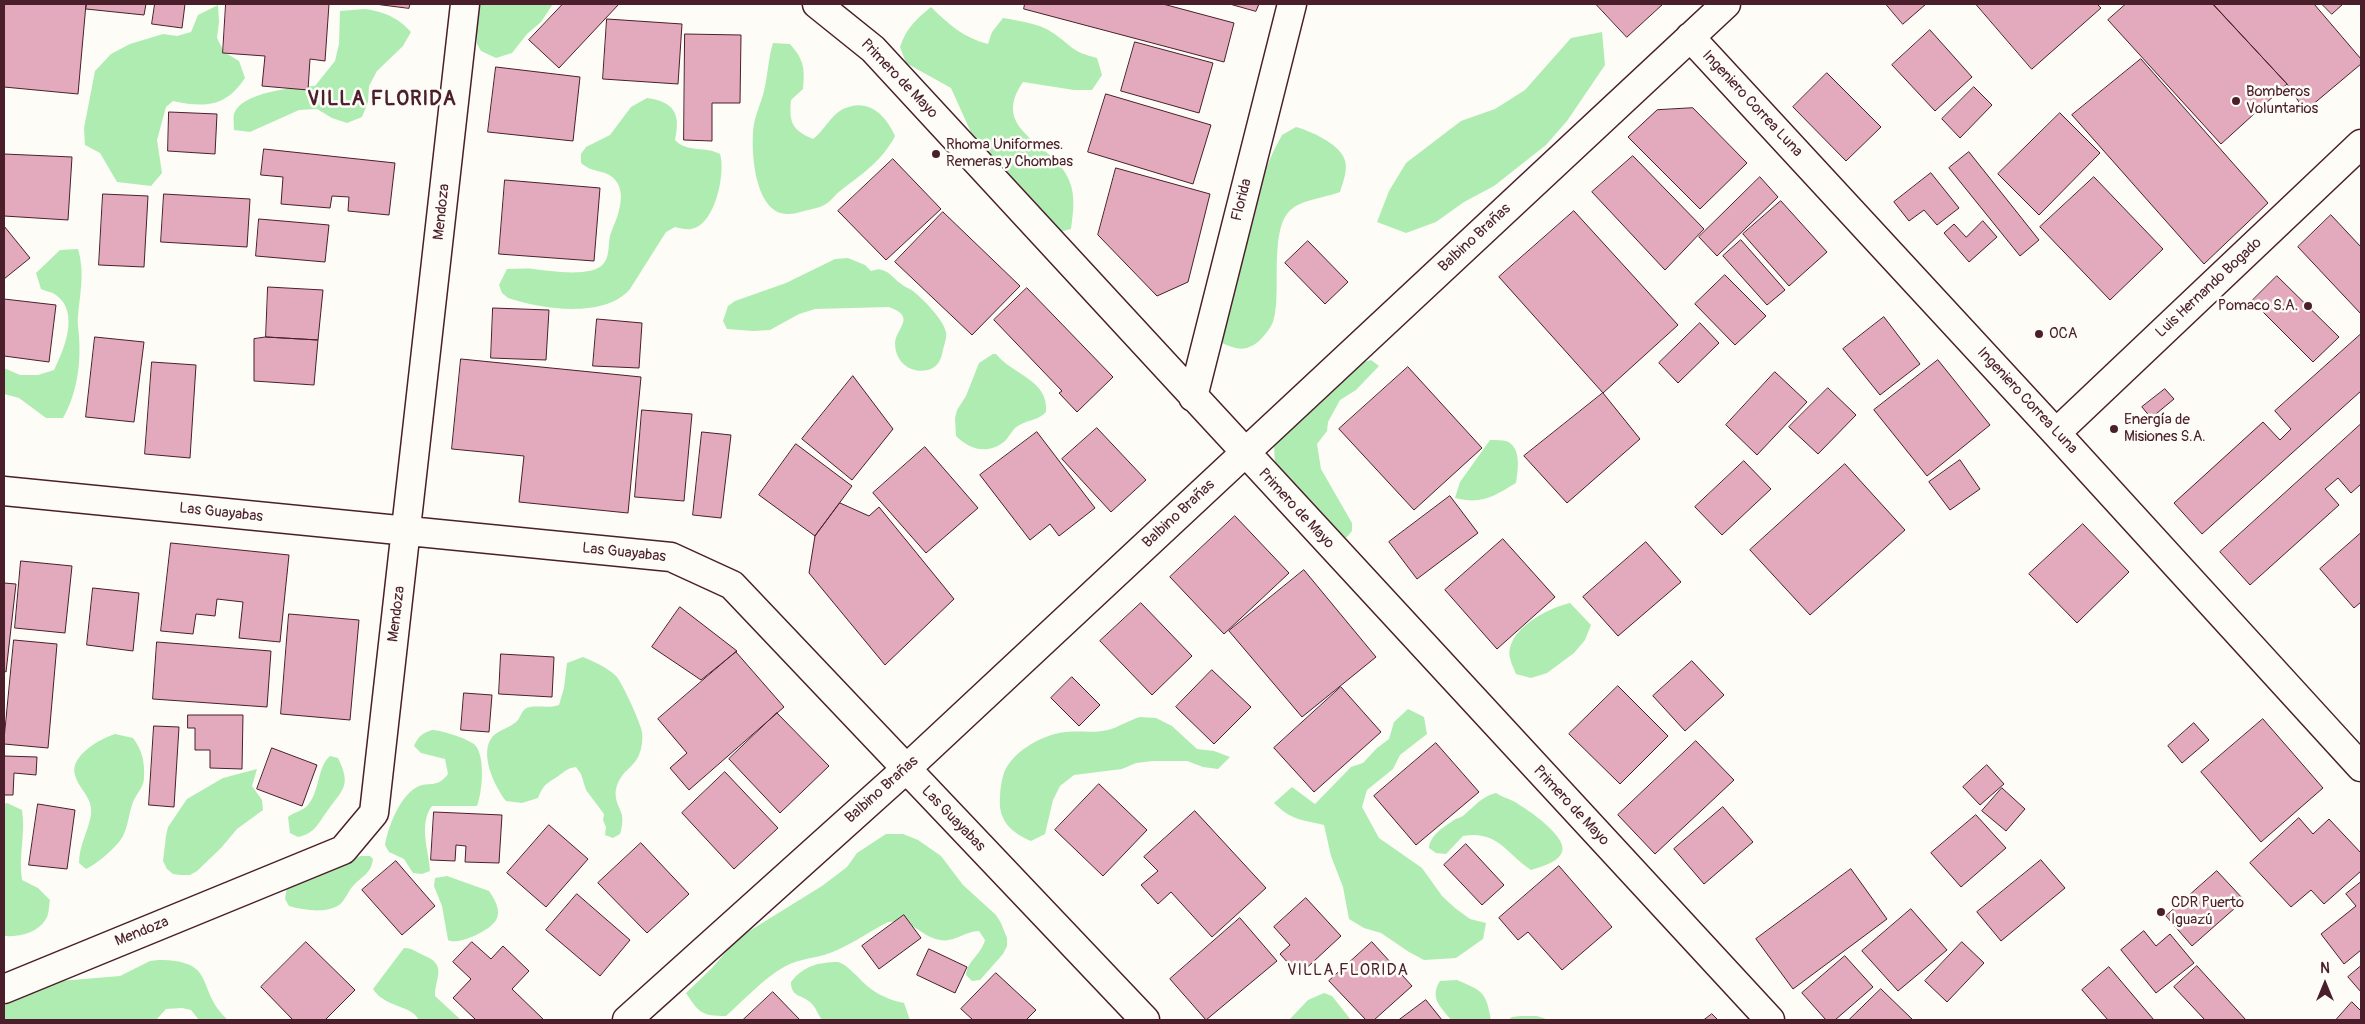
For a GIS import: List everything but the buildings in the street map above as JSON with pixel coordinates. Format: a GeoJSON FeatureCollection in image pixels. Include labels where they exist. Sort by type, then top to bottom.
{"type":"FeatureCollection","features":[{"type":"Feature","properties":{"kind":"street","name":"Mendoza"},"geometry":{"type":"LineString","coordinates":[[4,988],[343,850],[374,813],[465,4]]}},
{"type":"Feature","properties":{"kind":"street","name":"Primero de Mayo"},"geometry":{"type":"LineString","coordinates":[[817,4],[873,48],[1193,397],[1770,1020]]}},
{"type":"Feature","properties":{"kind":"street","name":"Florida"},"geometry":{"type":"LineString","coordinates":[[1193,397],[1292,4]]}},
{"type":"Feature","properties":{"kind":"street","name":"Balbino Brañas"},"geometry":{"type":"LineString","coordinates":[[628,1020],[906,769],[1726,4]]}},
{"type":"Feature","properties":{"kind":"street","name":"Ingeniero Correa Luna"},"geometry":{"type":"LineString","coordinates":[[1690,37],[2361,767]]}},
{"type":"Feature","properties":{"kind":"street","name":"Luis Hernando Bogado"},"geometry":{"type":"LineString","coordinates":[[2056,433],[2361,144]]}},
{"type":"Feature","properties":{"kind":"street","name":"Las Guayabas"},"geometry":{"type":"LineString","coordinates":[[4,491],[671,558],[732,585],[1145,1020]]}},
{"type":"Feature","properties":{"kind":"green space"},"geometry":{"type":"Polygon","coordinates":[[[475,4],[553,4],[541,22],[527,34],[512,53],[496,58],[481,51],[477,44],[475,4]]]}},
{"type":"Feature","properties":{"kind":"green space"},"geometry":{"type":"Polygon","coordinates":[[[218,5],[219,22],[217,38],[224,52],[239,61],[245,78],[230,95],[214,103],[195,104],[173,101],[166,107],[157,140],[162,173],[151,186],[117,182],[100,153],[85,145],[84,128],[95,71],[111,54],[130,44],[163,34],[177,36],[191,32],[198,15],[218,5]]]}},
{"type":"Feature","properties":{"kind":"green space"},"geometry":{"type":"Polygon","coordinates":[[[931,7],[957,30],[971,38],[988,44],[992,32],[1003,18],[1042,27],[1077,51],[1097,58],[1102,75],[1092,90],[1074,90],[1023,82],[1014,99],[1013,113],[1018,125],[1062,167],[1069,180],[1073,198],[1071,229],[1055,233],[1027,194],[999,173],[978,148],[951,88],[906,63],[900,47],[902,41],[912,25],[931,7]]]}},
{"type":"Feature","properties":{"kind":"green space"},"geometry":{"type":"Polygon","coordinates":[[[365,9],[390,16],[401,22],[411,32],[403,46],[377,71],[369,86],[368,102],[362,117],[347,123],[332,118],[317,109],[299,110],[250,132],[234,130],[234,114],[247,100],[282,89],[315,86],[335,61],[339,44],[340,11],[365,9]]]}},
{"type":"Feature","properties":{"kind":"green space"},"geometry":{"type":"Polygon","coordinates":[[[1602,32],[1605,65],[1567,121],[1546,145],[1494,186],[1464,202],[1436,222],[1406,233],[1377,222],[1389,191],[1406,163],[1461,121],[1495,109],[1525,90],[1571,38],[1602,32]]]}},
{"type":"Feature","properties":{"kind":"green space"},"geometry":{"type":"Polygon","coordinates":[[[773,43],[790,44],[801,60],[804,75],[803,89],[791,100],[791,115],[796,129],[813,139],[843,109],[860,105],[875,110],[881,115],[887,121],[895,136],[878,160],[828,203],[791,214],[777,212],[768,204],[761,193],[754,164],[754,124],[764,91],[773,43]]]}},
{"type":"Feature","properties":{"kind":"green space"},"geometry":{"type":"Polygon","coordinates":[[[647,98],[664,102],[673,110],[677,123],[675,140],[680,144],[685,147],[709,150],[720,154],[720,185],[717,198],[706,219],[699,226],[691,229],[675,227],[666,232],[630,289],[619,298],[605,305],[589,308],[555,308],[508,298],[502,293],[499,285],[507,269],[581,272],[599,268],[604,263],[608,255],[611,234],[620,207],[620,191],[618,184],[613,178],[581,163],[581,154],[586,147],[610,135],[631,107],[647,98]]]}},
{"type":"Feature","properties":{"kind":"green space"},"geometry":{"type":"Polygon","coordinates":[[[1296,127],[1323,138],[1336,147],[1344,158],[1346,166],[1344,179],[1340,192],[1297,205],[1285,217],[1280,230],[1278,245],[1277,295],[1273,322],[1266,334],[1251,347],[1242,349],[1232,347],[1222,343],[1218,327],[1247,227],[1255,213],[1261,180],[1274,150],[1282,135],[1296,127]]]}},
{"type":"Feature","properties":{"kind":"green space"},"geometry":{"type":"Polygon","coordinates":[[[78,249],[82,275],[78,320],[79,368],[77,379],[72,399],[63,418],[46,418],[19,398],[4,394],[4,368],[20,375],[38,375],[54,370],[62,352],[69,321],[63,302],[53,293],[41,289],[36,273],[60,250],[78,249]]]}},
{"type":"Feature","properties":{"kind":"green space"},"geometry":{"type":"Polygon","coordinates":[[[848,258],[865,265],[871,271],[879,269],[887,272],[917,295],[937,315],[944,327],[946,337],[941,357],[934,367],[928,370],[915,370],[901,361],[895,343],[903,319],[902,315],[889,307],[815,309],[799,314],[770,330],[727,329],[723,321],[728,306],[735,301],[786,283],[835,259],[848,258]]]}},
{"type":"Feature","properties":{"kind":"green space"},"geometry":{"type":"Polygon","coordinates":[[[996,354],[1036,385],[1042,392],[1046,412],[1019,425],[999,445],[992,448],[979,449],[967,445],[956,436],[955,418],[979,363],[996,354]]]}},
{"type":"Feature","properties":{"kind":"green space"},"geometry":{"type":"Polygon","coordinates":[[[1371,360],[1379,366],[1356,390],[1340,400],[1328,422],[1327,431],[1317,444],[1321,469],[1352,523],[1352,531],[1346,538],[1338,535],[1275,468],[1274,443],[1355,364],[1371,360]]]}},
{"type":"Feature","properties":{"kind":"green space"},"geometry":{"type":"Polygon","coordinates":[[[1490,440],[1506,441],[1515,448],[1518,459],[1516,483],[1480,500],[1455,498],[1460,482],[1490,440]]]}},
{"type":"Feature","properties":{"kind":"green space"},"geometry":{"type":"Polygon","coordinates":[[[1570,603],[1591,625],[1585,640],[1574,653],[1547,673],[1531,678],[1516,674],[1510,658],[1510,648],[1514,638],[1540,615],[1570,603]]]}},
{"type":"Feature","properties":{"kind":"green space"},"geometry":{"type":"Polygon","coordinates":[[[583,657],[616,676],[631,703],[642,732],[642,744],[639,755],[634,764],[621,778],[616,789],[616,799],[622,815],[622,827],[620,834],[613,838],[605,835],[604,814],[586,790],[581,774],[576,767],[568,769],[547,783],[538,798],[522,803],[506,801],[493,779],[488,760],[487,751],[493,736],[516,722],[525,709],[559,705],[564,688],[567,663],[583,657]]]}},
{"type":"Feature","properties":{"kind":"green space"},"geometry":{"type":"Polygon","coordinates":[[[1408,709],[1424,717],[1427,734],[1400,755],[1393,769],[1367,790],[1362,807],[1379,838],[1422,868],[1442,896],[1455,908],[1470,919],[1486,923],[1483,939],[1456,958],[1424,960],[1381,933],[1364,928],[1349,919],[1343,887],[1331,856],[1324,825],[1291,816],[1274,803],[1292,787],[1315,804],[1351,767],[1363,763],[1377,748],[1389,739],[1394,722],[1408,709]]]}},
{"type":"Feature","properties":{"kind":"green space"},"geometry":{"type":"Polygon","coordinates":[[[1140,717],[1156,718],[1172,726],[1197,749],[1214,751],[1230,757],[1218,769],[1203,767],[1187,761],[1153,761],[1136,763],[1122,769],[1074,775],[1060,786],[1053,800],[1045,834],[1031,841],[1012,830],[1001,813],[1000,793],[1006,768],[1017,755],[1031,744],[1047,736],[1068,732],[1108,730],[1140,717]]]}},
{"type":"Feature","properties":{"kind":"green space"},"geometry":{"type":"Polygon","coordinates":[[[432,730],[455,735],[475,745],[481,758],[481,784],[477,806],[432,806],[428,813],[425,829],[430,871],[422,874],[413,873],[404,859],[389,852],[385,845],[392,821],[405,797],[421,785],[440,782],[448,774],[445,759],[421,753],[414,746],[421,736],[432,730]]]}},
{"type":"Feature","properties":{"kind":"green space"},"geometry":{"type":"Polygon","coordinates":[[[115,734],[133,738],[141,752],[144,781],[133,802],[123,836],[117,845],[106,855],[86,869],[79,863],[79,856],[90,820],[91,808],[88,798],[77,780],[74,768],[81,755],[88,749],[102,739],[115,734]]]}},
{"type":"Feature","properties":{"kind":"green space"},"geometry":{"type":"Polygon","coordinates":[[[330,756],[338,758],[344,774],[344,786],[316,827],[309,833],[298,837],[290,833],[288,817],[308,805],[315,793],[323,766],[330,756]]]}},
{"type":"Feature","properties":{"kind":"green space"},"geometry":{"type":"Polygon","coordinates":[[[257,769],[252,786],[262,800],[263,810],[237,829],[221,848],[197,871],[190,875],[181,875],[173,874],[167,869],[163,861],[168,827],[187,799],[223,778],[257,769]]]}},
{"type":"Feature","properties":{"kind":"green space"},"geometry":{"type":"Polygon","coordinates":[[[1496,793],[1528,810],[1554,832],[1563,848],[1559,857],[1548,864],[1531,870],[1500,844],[1484,836],[1475,835],[1463,836],[1446,854],[1436,853],[1429,848],[1432,839],[1442,829],[1463,816],[1483,799],[1496,793]]]}},
{"type":"Feature","properties":{"kind":"green space"},"geometry":{"type":"Polygon","coordinates":[[[7,803],[22,810],[22,880],[38,888],[50,900],[47,917],[39,927],[23,935],[4,936],[4,804],[7,803]]]}},
{"type":"Feature","properties":{"kind":"green space"},"geometry":{"type":"Polygon","coordinates":[[[886,834],[903,834],[918,840],[941,856],[963,885],[996,915],[1007,938],[1007,946],[1003,954],[980,980],[972,981],[966,975],[969,966],[985,940],[979,931],[950,940],[940,940],[910,925],[897,921],[888,922],[835,951],[797,961],[784,967],[761,983],[726,1016],[706,1014],[694,1005],[686,993],[712,968],[738,938],[822,886],[847,867],[857,853],[886,834]]]}},
{"type":"Feature","properties":{"kind":"green space"},"geometry":{"type":"Polygon","coordinates":[[[361,856],[370,856],[373,859],[372,864],[366,874],[351,888],[339,905],[327,910],[308,910],[289,906],[285,899],[288,881],[361,856]]]}},
{"type":"Feature","properties":{"kind":"green space"},"geometry":{"type":"Polygon","coordinates":[[[447,876],[489,891],[498,909],[498,916],[493,924],[466,939],[459,941],[448,940],[442,906],[434,886],[435,878],[447,876]]]}},
{"type":"Feature","properties":{"kind":"green space"},"geometry":{"type":"Polygon","coordinates":[[[404,948],[414,950],[435,963],[438,967],[438,972],[435,996],[461,1020],[419,1020],[410,1011],[384,1000],[373,989],[404,948]]]}},
{"type":"Feature","properties":{"kind":"green space"},"geometry":{"type":"Polygon","coordinates":[[[150,961],[177,961],[190,965],[198,971],[211,998],[228,1020],[199,1020],[191,1010],[182,1008],[166,1009],[156,1020],[4,1020],[4,1007],[11,997],[60,981],[120,976],[150,961]]]}},
{"type":"Feature","properties":{"kind":"green space"},"geometry":{"type":"Polygon","coordinates":[[[838,962],[846,966],[878,994],[904,1003],[910,1020],[822,1020],[808,1000],[793,991],[791,982],[801,972],[812,966],[838,962]]]}},
{"type":"Feature","properties":{"kind":"green space"},"geometry":{"type":"Polygon","coordinates":[[[1457,980],[1473,987],[1482,994],[1487,1003],[1491,1020],[1451,1020],[1440,1006],[1436,992],[1440,981],[1457,980]]]}},
{"type":"Feature","properties":{"kind":"green space"},"geometry":{"type":"Polygon","coordinates":[[[1324,993],[1332,996],[1351,1020],[1289,1020],[1308,1000],[1324,993]]]}},
{"type":"Feature","properties":{"kind":"green space"},"geometry":{"type":"Polygon","coordinates":[[[1537,1016],[1549,1020],[1508,1020],[1512,1017],[1537,1016]]]}},
{"type":"Feature","properties":{"kind":"place","name":"Bomberos Voluntarios"},"geometry":{"type":"Point","coordinates":[2236,101]}},
{"type":"Feature","properties":{"kind":"place","name":"Rhoma Uniformes. Remeras y Chombas"},"geometry":{"type":"Point","coordinates":[936,154]}},
{"type":"Feature","properties":{"kind":"place","name":"Pomaco S.A."},"geometry":{"type":"Point","coordinates":[2308,306]}},
{"type":"Feature","properties":{"kind":"place","name":"OCA"},"geometry":{"type":"Point","coordinates":[2039,334]}},
{"type":"Feature","properties":{"kind":"place","name":"Energía de Misiones S.A."},"geometry":{"type":"Point","coordinates":[2114,429]}},
{"type":"Feature","properties":{"kind":"place","name":"CDR Puerto Iguazú"},"geometry":{"type":"Point","coordinates":[2161,912]}},
{"type":"Feature","properties":{"kind":"district","name":"VILLA FLORIDA"},"geometry":{"type":"Point","coordinates":[382,100]}},
{"type":"Feature","properties":{"kind":"district","name":"VILLA FLORIDA"},"geometry":{"type":"Point","coordinates":[1348,971]}}]}
